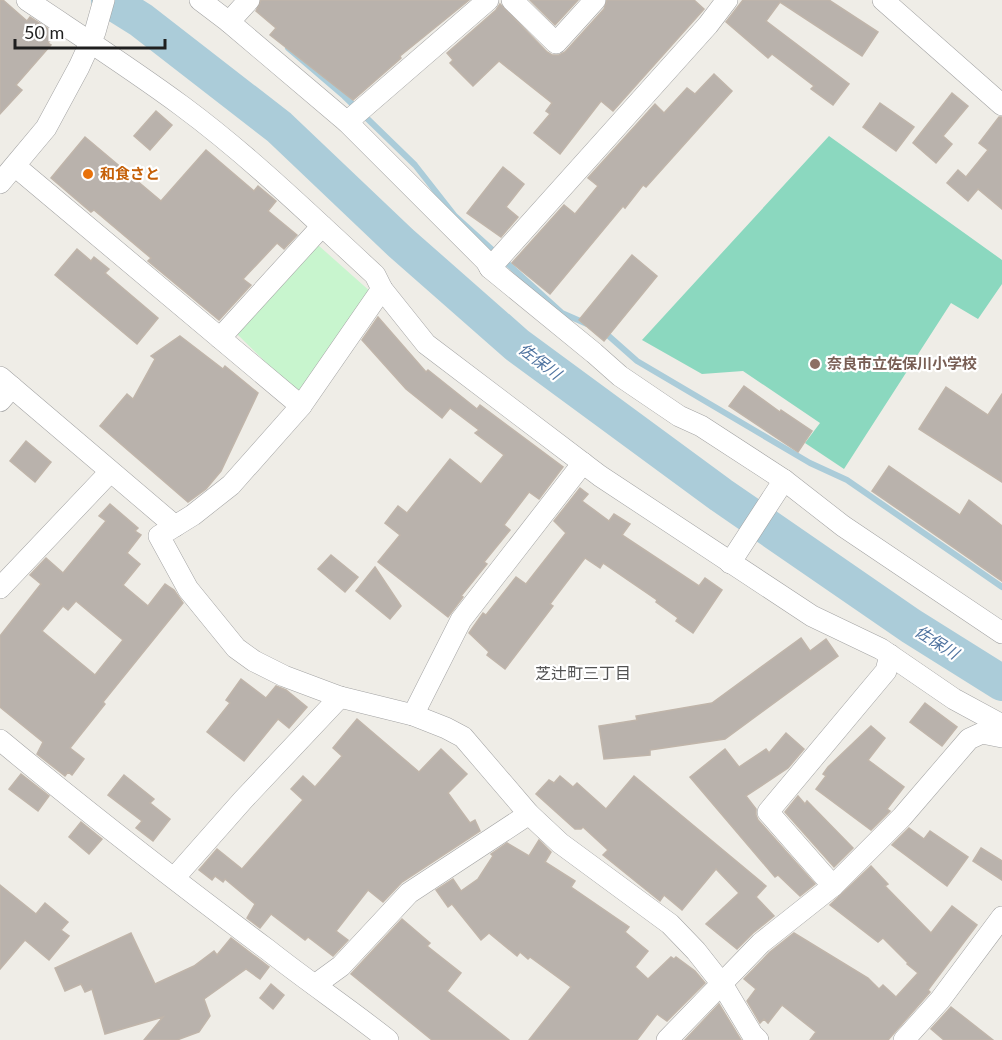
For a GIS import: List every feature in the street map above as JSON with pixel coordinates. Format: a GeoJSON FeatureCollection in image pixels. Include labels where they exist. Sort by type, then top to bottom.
{"type":"FeatureCollection","features":[{"type":"Feature","properties":{"kind":"street"},"geometry":{"type":"LineString","coordinates":[[27,0],[93,37],[239,151],[375,275],[382,289],[426,344],[583,463],[734,556],[812,616],[890,655],[954,699],[1002,725]]}},
{"type":"Feature","properties":{"kind":"street"},"geometry":{"type":"LineString","coordinates":[[0,183],[46,128],[80,67],[93,37],[104,0]]}},
{"type":"Feature","properties":{"kind":"street"},"geometry":{"type":"LineString","coordinates":[[200,0],[347,122],[490,267],[620,376],[679,416],[701,426],[781,484],[1002,633]]}},
{"type":"Feature","properties":{"kind":"street"},"geometry":{"type":"LineString","coordinates":[[229,22],[249,0]]}},
{"type":"Feature","properties":{"kind":"street"},"geometry":{"type":"LineString","coordinates":[[347,122],[488,0]]}},
{"type":"Feature","properties":{"kind":"street"},"geometry":{"type":"LineString","coordinates":[[512,0],[556,43],[595,0]]}},
{"type":"Feature","properties":{"kind":"street"},"geometry":{"type":"LineString","coordinates":[[490,267],[708,25],[727,0]]}},
{"type":"Feature","properties":{"kind":"street"},"geometry":{"type":"LineString","coordinates":[[883,0],[1002,105]]}},
{"type":"Feature","properties":{"kind":"street"},"geometry":{"type":"LineString","coordinates":[[15,166],[301,406]]}},
{"type":"Feature","properties":{"kind":"street"},"geometry":{"type":"LineString","coordinates":[[220,338],[322,226]]}},
{"type":"Feature","properties":{"kind":"street"},"geometry":{"type":"LineString","coordinates":[[382,289],[301,406],[231,485],[193,515],[159,536],[188,589],[236,648],[254,661],[284,676],[340,697],[413,715],[446,728],[463,738],[529,814],[560,843],[670,924],[696,951],[722,984],[752,1034],[758,1040]]}},
{"type":"Feature","properties":{"kind":"street"},"geometry":{"type":"LineString","coordinates":[[4,388],[175,526]]}},
{"type":"Feature","properties":{"kind":"street"},"geometry":{"type":"LineString","coordinates":[[413,715],[461,620],[583,463]]}},
{"type":"Feature","properties":{"kind":"street"},"geometry":{"type":"LineString","coordinates":[[0,588],[110,472]]}},
{"type":"Feature","properties":{"kind":"street"},"geometry":{"type":"LineString","coordinates":[[734,556],[781,484]]}},
{"type":"Feature","properties":{"kind":"street"},"geometry":{"type":"LineString","coordinates":[[833,886],[768,812],[886,671],[890,655]]}},
{"type":"Feature","properties":{"kind":"street"},"geometry":{"type":"LineString","coordinates":[[175,877],[243,800],[340,697]]}},
{"type":"Feature","properties":{"kind":"street"},"geometry":{"type":"LineString","coordinates":[[667,1040],[761,943],[833,886],[902,817],[969,739],[982,733],[1002,737]]}},
{"type":"Feature","properties":{"kind":"street"},"geometry":{"type":"LineString","coordinates":[[0,740],[229,921],[388,1040]]}},
{"type":"Feature","properties":{"kind":"street"},"geometry":{"type":"LineString","coordinates":[[315,985],[341,966],[410,893],[529,814]]}},
{"type":"Feature","properties":{"kind":"street"},"geometry":{"type":"LineString","coordinates":[[904,1040],[940,1000],[1002,917]]}},
{"type":"Feature","properties":{"kind":"green space"},"geometry":{"type":"Polygon","coordinates":[[[829,136],[1002,260],[1002,284],[978,319],[951,303],[844,469],[805,443],[820,423],[743,371],[702,374],[642,340],[829,136]]]}},
{"type":"Feature","properties":{"kind":"green space"},"geometry":{"type":"Polygon","coordinates":[[[318,245],[372,293],[300,396],[237,334],[318,245]]]}},
{"type":"Feature","properties":{"kind":"building"},"geometry":{"type":"Polygon","coordinates":[[[0,0],[3,0],[27,21],[30,17],[56,34],[48,43],[51,45],[16,85],[22,90],[0,114],[0,0]]]}},
{"type":"Feature","properties":{"kind":"building"},"geometry":{"type":"Polygon","coordinates":[[[261,0],[469,0],[400,56],[401,58],[353,100],[270,35],[276,28],[256,11],[261,0]]]}},
{"type":"Feature","properties":{"kind":"building"},"geometry":{"type":"Polygon","coordinates":[[[530,0],[578,0],[555,25],[530,0]]]}},
{"type":"Feature","properties":{"kind":"building"},"geometry":{"type":"Polygon","coordinates":[[[607,0],[694,0],[704,9],[613,111],[601,101],[560,154],[534,133],[550,114],[546,111],[552,103],[499,61],[473,86],[450,63],[453,60],[447,53],[500,4],[547,52],[559,55],[565,52],[604,9],[607,0]]]}},
{"type":"Feature","properties":{"kind":"building"},"geometry":{"type":"Polygon","coordinates":[[[743,0],[829,0],[878,32],[862,56],[780,2],[766,21],[849,84],[833,105],[811,89],[814,86],[772,54],[768,58],[726,22],[743,0]]]}},
{"type":"Feature","properties":{"kind":"building"},"geometry":{"type":"Polygon","coordinates":[[[714,74],[732,91],[646,187],[643,185],[625,208],[623,206],[550,294],[512,263],[564,205],[575,214],[598,186],[588,178],[655,104],[664,113],[687,88],[695,94],[714,74]]]}},
{"type":"Feature","properties":{"kind":"building"},"geometry":{"type":"Polygon","coordinates":[[[952,93],[968,106],[943,136],[952,144],[936,163],[913,143],[952,93]]]}},
{"type":"Feature","properties":{"kind":"building"},"geometry":{"type":"Polygon","coordinates":[[[880,103],[914,127],[896,151],[863,127],[880,103]]]}},
{"type":"Feature","properties":{"kind":"building"},"geometry":{"type":"Polygon","coordinates":[[[156,111],[172,125],[150,150],[134,136],[156,111]]]}},
{"type":"Feature","properties":{"kind":"building"},"geometry":{"type":"Polygon","coordinates":[[[999,117],[1002,117],[1002,209],[978,189],[968,201],[947,183],[958,170],[966,177],[988,150],[979,143],[999,117]]]}},
{"type":"Feature","properties":{"kind":"building"},"geometry":{"type":"Polygon","coordinates":[[[85,137],[161,201],[206,150],[254,191],[258,186],[276,201],[268,211],[297,235],[284,249],[277,243],[243,279],[251,285],[219,320],[148,261],[151,258],[94,210],[91,212],[51,178],[85,137]]]}},
{"type":"Feature","properties":{"kind":"building"},"geometry":{"type":"Polygon","coordinates":[[[503,167],[524,184],[506,207],[518,217],[501,237],[467,213],[503,167]]]}},
{"type":"Feature","properties":{"kind":"building"},"geometry":{"type":"Polygon","coordinates":[[[77,249],[91,261],[94,257],[109,269],[105,273],[158,318],[137,344],[55,275],[77,249]]]}},
{"type":"Feature","properties":{"kind":"building"},"geometry":{"type":"Polygon","coordinates":[[[632,255],[657,276],[604,341],[579,320],[632,255]]]}},
{"type":"Feature","properties":{"kind":"building"},"geometry":{"type":"Polygon","coordinates":[[[378,317],[426,372],[428,370],[477,409],[480,405],[563,467],[539,499],[529,492],[504,525],[510,530],[484,562],[487,564],[461,596],[463,597],[448,617],[378,562],[400,535],[385,523],[398,506],[407,513],[450,459],[481,484],[504,455],[475,433],[479,430],[450,408],[442,418],[406,389],[362,340],[378,317]]]}},
{"type":"Feature","properties":{"kind":"building"},"geometry":{"type":"Polygon","coordinates":[[[180,336],[223,369],[225,366],[258,393],[221,471],[206,489],[188,502],[100,426],[127,394],[133,399],[155,359],[151,356],[180,336]]]}},
{"type":"Feature","properties":{"kind":"building"},"geometry":{"type":"Polygon","coordinates":[[[744,386],[780,412],[781,410],[812,431],[798,452],[729,406],[744,386]]]}},
{"type":"Feature","properties":{"kind":"building"},"geometry":{"type":"Polygon","coordinates":[[[946,387],[988,415],[1002,394],[1002,482],[919,429],[946,387]]]}},
{"type":"Feature","properties":{"kind":"building"},"geometry":{"type":"Polygon","coordinates":[[[26,441],[51,462],[35,482],[10,461],[26,441]]]}},
{"type":"Feature","properties":{"kind":"building"},"geometry":{"type":"Polygon","coordinates":[[[889,466],[960,515],[969,500],[1002,526],[1002,581],[872,491],[889,466]]]}},
{"type":"Feature","properties":{"kind":"building"},"geometry":{"type":"Polygon","coordinates":[[[580,488],[588,494],[582,501],[609,521],[614,514],[630,524],[622,535],[699,586],[705,578],[722,590],[693,633],[676,621],[678,618],[656,602],[657,600],[603,563],[600,568],[585,558],[550,604],[553,606],[505,669],[487,655],[489,652],[469,633],[483,613],[486,615],[516,577],[526,584],[566,533],[554,521],[580,488]]]}},
{"type":"Feature","properties":{"kind":"building"},"geometry":{"type":"Polygon","coordinates":[[[110,504],[138,528],[135,531],[141,535],[127,553],[140,564],[123,585],[148,606],[165,584],[174,590],[183,603],[103,702],[105,704],[70,748],[84,759],[72,775],[68,772],[65,776],[37,754],[43,742],[0,707],[0,636],[41,584],[30,575],[46,558],[63,573],[106,521],[99,516],[110,504]],[[76,601],[68,610],[63,606],[42,631],[95,675],[123,640],[76,601]]]}},
{"type":"Feature","properties":{"kind":"building"},"geometry":{"type":"Polygon","coordinates":[[[331,555],[358,577],[345,592],[318,569],[331,555]]]}},
{"type":"Feature","properties":{"kind":"building"},"geometry":{"type":"Polygon","coordinates":[[[375,567],[401,606],[390,619],[356,591],[375,567]]]}},
{"type":"Feature","properties":{"kind":"building"},"geometry":{"type":"Polygon","coordinates":[[[801,638],[810,651],[826,639],[838,656],[725,739],[650,750],[650,755],[604,759],[599,726],[637,720],[636,716],[712,703],[801,638]]]}},
{"type":"Feature","properties":{"kind":"building"},"geometry":{"type":"Polygon","coordinates":[[[241,679],[266,698],[276,686],[286,690],[307,707],[289,728],[278,719],[244,761],[207,732],[230,703],[226,700],[241,679]]]}},
{"type":"Feature","properties":{"kind":"building"},"geometry":{"type":"Polygon","coordinates":[[[925,703],[957,727],[942,746],[910,722],[925,703]]]}},
{"type":"Feature","properties":{"kind":"building"},"geometry":{"type":"Polygon","coordinates":[[[357,719],[419,772],[441,749],[467,774],[448,793],[470,823],[475,820],[480,831],[402,882],[383,902],[368,890],[336,931],[348,940],[333,956],[308,937],[305,940],[271,914],[260,928],[247,918],[255,904],[225,879],[223,882],[215,876],[212,880],[199,870],[217,849],[242,869],[303,800],[291,789],[303,776],[315,787],[342,756],[333,748],[357,719]]]}},
{"type":"Feature","properties":{"kind":"building"},"geometry":{"type":"Polygon","coordinates":[[[871,726],[885,738],[868,760],[904,787],[887,809],[890,811],[871,830],[816,789],[826,776],[823,774],[828,767],[871,726]]]}},
{"type":"Feature","properties":{"kind":"building"},"geometry":{"type":"Polygon","coordinates":[[[786,733],[804,749],[788,768],[746,796],[756,809],[758,820],[815,884],[800,896],[778,875],[775,877],[690,777],[725,749],[739,767],[766,749],[769,753],[786,733]]]}},
{"type":"Feature","properties":{"kind":"building"},"geometry":{"type":"Polygon","coordinates":[[[21,774],[49,796],[38,811],[9,789],[21,774]]]}},
{"type":"Feature","properties":{"kind":"building"},"geometry":{"type":"Polygon","coordinates":[[[124,775],[154,799],[150,803],[170,819],[153,841],[136,828],[142,821],[108,795],[124,775]]]}},
{"type":"Feature","properties":{"kind":"building"},"geometry":{"type":"Polygon","coordinates":[[[560,776],[573,787],[577,783],[606,809],[634,776],[766,886],[756,897],[774,916],[737,949],[706,924],[739,893],[716,869],[682,910],[664,895],[660,901],[603,855],[608,850],[583,827],[575,829],[536,794],[549,780],[554,783],[560,776]]]}},
{"type":"Feature","properties":{"kind":"building"},"geometry":{"type":"Polygon","coordinates":[[[798,796],[805,804],[807,801],[853,848],[834,867],[785,812],[798,796]]]}},
{"type":"Feature","properties":{"kind":"building"},"geometry":{"type":"Polygon","coordinates":[[[81,822],[102,839],[89,854],[69,837],[81,822]]]}},
{"type":"Feature","properties":{"kind":"building"},"geometry":{"type":"Polygon","coordinates":[[[909,828],[924,839],[930,831],[968,857],[947,886],[892,845],[909,828]]]}},
{"type":"Feature","properties":{"kind":"building"},"geometry":{"type":"Polygon","coordinates":[[[539,840],[551,852],[545,862],[575,881],[571,887],[629,927],[625,932],[648,951],[635,967],[648,979],[671,957],[674,959],[676,957],[695,971],[705,983],[667,1021],[657,1014],[637,1040],[529,1040],[571,987],[530,957],[528,959],[520,952],[517,956],[489,933],[481,940],[452,904],[448,907],[436,890],[453,879],[461,891],[478,879],[493,856],[491,854],[507,843],[529,856],[539,840]]]}},
{"type":"Feature","properties":{"kind":"building"},"geometry":{"type":"Polygon","coordinates":[[[981,848],[1002,861],[1002,880],[973,861],[981,848]]]}},
{"type":"Feature","properties":{"kind":"building"},"geometry":{"type":"Polygon","coordinates":[[[871,866],[888,884],[885,886],[931,933],[952,906],[977,925],[928,990],[930,992],[888,1040],[810,1040],[816,1032],[782,1005],[768,1023],[764,1019],[760,1023],[747,1001],[756,989],[744,979],[770,952],[794,933],[868,978],[879,989],[883,985],[896,997],[918,973],[883,938],[878,942],[830,905],[871,866]]]}},
{"type":"Feature","properties":{"kind":"building"},"geometry":{"type":"Polygon","coordinates":[[[0,885],[36,914],[45,903],[68,922],[61,930],[69,936],[49,960],[25,940],[0,969],[0,885]]]}},
{"type":"Feature","properties":{"kind":"building"},"geometry":{"type":"Polygon","coordinates":[[[402,919],[430,943],[427,946],[461,973],[447,991],[509,1040],[432,1040],[351,974],[402,919]]]}},
{"type":"Feature","properties":{"kind":"building"},"geometry":{"type":"Polygon","coordinates":[[[131,933],[155,984],[194,966],[214,951],[217,955],[231,938],[269,967],[260,979],[246,969],[204,999],[210,1016],[199,1032],[177,1040],[144,1040],[163,1017],[105,1034],[92,989],[85,992],[81,984],[65,991],[55,968],[131,933]]]}},
{"type":"Feature","properties":{"kind":"building"},"geometry":{"type":"Polygon","coordinates":[[[271,984],[284,995],[273,1009],[260,998],[271,984]]]}},
{"type":"Feature","properties":{"kind":"building"},"geometry":{"type":"Polygon","coordinates":[[[719,1004],[741,1040],[685,1040],[719,1004]]]}},
{"type":"Feature","properties":{"kind":"building"},"geometry":{"type":"Polygon","coordinates":[[[951,1007],[993,1040],[944,1040],[931,1029],[951,1007]]]}},
{"type":"Feature","properties":{"kind":"waterway","name":"佐保川"},"geometry":{"type":"LineString","coordinates":[[109,0],[141,20],[279,127],[401,243],[517,345],[721,495],[911,626],[1002,683]]}},
{"type":"Feature","properties":{"kind":"waterway"},"geometry":{"type":"LineString","coordinates":[[288,48],[344,96],[415,165],[455,216],[562,313],[587,324]]}},
{"type":"Feature","properties":{"kind":"waterway"},"geometry":{"type":"LineString","coordinates":[[602,330],[637,361],[810,463],[847,480],[1002,587]]}},
{"type":"Feature","properties":{"kind":"place","name":"和食さと"},"geometry":{"type":"Point","coordinates":[88,174]}},
{"type":"Feature","properties":{"kind":"place","name":"奈良市立佐保川小学校"},"geometry":{"type":"Point","coordinates":[815,364]}},
{"type":"Feature","properties":{"kind":"district","name":"芝辻町三丁目"},"geometry":{"type":"Point","coordinates":[583,673]}}]}
